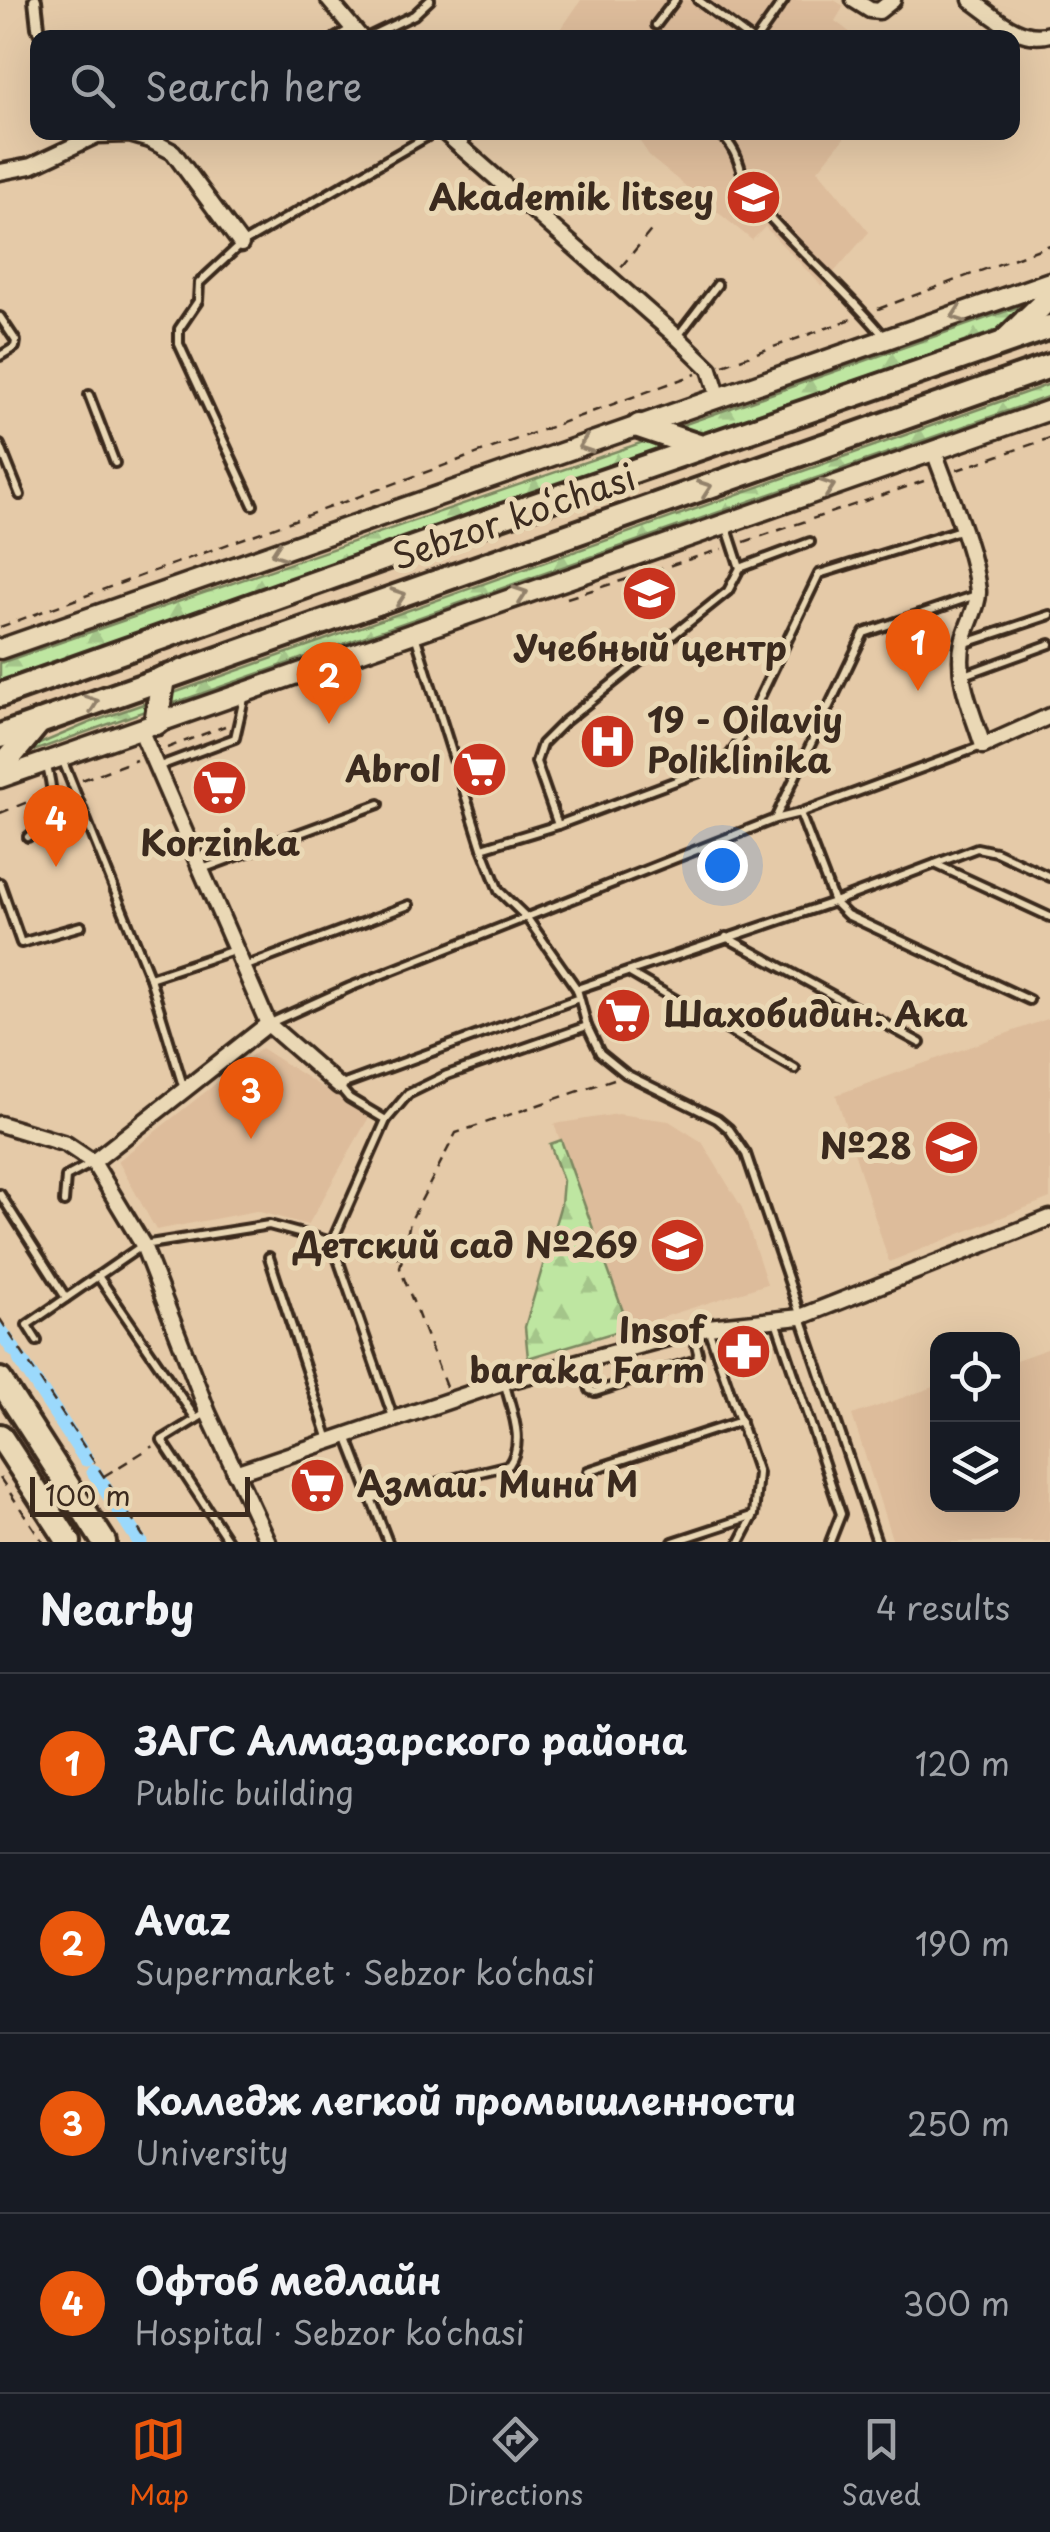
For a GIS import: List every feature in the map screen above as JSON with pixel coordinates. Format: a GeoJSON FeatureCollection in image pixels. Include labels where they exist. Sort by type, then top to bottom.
{"type":"FeatureCollection","features":[{"type":"Feature","properties":{"kind":"main road"},"geometry":{"type":"LineString","coordinates":[[1002,344],[1050,297]]}},
{"type":"Feature","properties":{"kind":"main road","name":"Sebzor ko‘chasi"},"geometry":{"type":"LineString","coordinates":[[0,695],[1050,327]]}},
{"type":"Feature","properties":{"kind":"main road","name":"Sebzor ko‘chasi"},"geometry":{"type":"LineString","coordinates":[[0,736],[1050,366]]}},
{"type":"Feature","properties":{"kind":"main road"},"geometry":{"type":"LineString","coordinates":[[875,388],[889,424]]}},
{"type":"Feature","properties":{"kind":"main road"},"geometry":{"type":"LineString","coordinates":[[639,426],[701,447]]}},
{"type":"Feature","properties":{"kind":"main road"},"geometry":{"type":"LineString","coordinates":[[136,646],[155,681],[148,726]]}},
{"type":"Feature","properties":{"kind":"main road"},"geometry":{"type":"LineString","coordinates":[[0,769],[39,722]]}},
{"type":"Feature","properties":{"kind":"main road"},"geometry":{"type":"LineString","coordinates":[[0,1380],[104,1542]]}},
{"type":"Feature","properties":{"kind":"main road"},"geometry":{"type":"LineString","coordinates":[[0,1436],[69,1542]]}},
{"type":"Feature","properties":{"kind":"street"},"geometry":{"type":"LineString","coordinates":[[36,0],[39,30]]}},
{"type":"Feature","properties":{"kind":"street"},"geometry":{"type":"LineString","coordinates":[[329,0],[356,30]]}},
{"type":"Feature","properties":{"kind":"street"},"geometry":{"type":"LineString","coordinates":[[854,0],[878,11],[893,0]]}},
{"type":"Feature","properties":{"kind":"street"},"geometry":{"type":"LineString","coordinates":[[972,0],[1015,30]]}},
{"type":"Feature","properties":{"kind":"street"},"geometry":{"type":"LineString","coordinates":[[1020,34],[1034,38],[1050,34]]}},
{"type":"Feature","properties":{"kind":"street"},"geometry":{"type":"LineString","coordinates":[[0,172],[32,166],[84,140]]}},
{"type":"Feature","properties":{"kind":"street"},"geometry":{"type":"LineString","coordinates":[[149,140],[165,145],[241,244]]}},
{"type":"Feature","properties":{"kind":"street"},"geometry":{"type":"LineString","coordinates":[[452,140],[678,337],[710,369],[719,398]]}},
{"type":"Feature","properties":{"kind":"street","name":"Sebzor ko‘chasi"},"geometry":{"type":"LineString","coordinates":[[0,649],[1050,282]]}},
{"type":"Feature","properties":{"kind":"street","name":"Sebzor ko‘chasi"},"geometry":{"type":"LineString","coordinates":[[0,778],[148,726],[244,699],[414,631],[1050,410]]}},
{"type":"Feature","properties":{"kind":"street"},"geometry":{"type":"LineString","coordinates":[[934,452],[962,529],[978,594],[962,644],[961,677],[983,746],[1050,716]]}},
{"type":"Feature","properties":{"kind":"street"},"geometry":{"type":"LineString","coordinates":[[148,726],[153,761],[268,1024],[340,1086]]}},
{"type":"Feature","properties":{"kind":"street"},"geometry":{"type":"LineString","coordinates":[[93,1162],[268,1024]]}},
{"type":"Feature","properties":{"kind":"street"},"geometry":{"type":"LineString","coordinates":[[0,1124],[66,1144],[93,1162],[143,1245],[202,1416],[268,1542]]}},
{"type":"Feature","properties":{"kind":"street"},"geometry":{"type":"LineString","coordinates":[[235,1473],[504,1382],[700,1329],[800,1317],[1050,1218]]}},
{"type":"Feature","properties":{"kind":"lane"},"geometry":{"type":"LineString","coordinates":[[371,30],[414,15],[430,0]]}},
{"type":"Feature","properties":{"kind":"lane"},"geometry":{"type":"LineString","coordinates":[[656,26],[674,0]]}},
{"type":"Feature","properties":{"kind":"lane"},"geometry":{"type":"LineString","coordinates":[[698,0],[738,30]]}},
{"type":"Feature","properties":{"kind":"lane"},"geometry":{"type":"LineString","coordinates":[[763,30],[784,0]]}},
{"type":"Feature","properties":{"kind":"lane"},"geometry":{"type":"LineString","coordinates":[[252,505],[178,338],[181,324],[198,301],[200,284],[241,244],[421,140]]}},
{"type":"Feature","properties":{"kind":"lane"},"geometry":{"type":"LineString","coordinates":[[459,147],[465,140]]}},
{"type":"Feature","properties":{"kind":"lane"},"geometry":{"type":"LineString","coordinates":[[728,140],[734,145],[752,197],[866,314],[886,340]]}},
{"type":"Feature","properties":{"kind":"lane"},"geometry":{"type":"LineString","coordinates":[[678,337],[718,286]]}},
{"type":"Feature","properties":{"kind":"lane"},"geometry":{"type":"LineString","coordinates":[[0,316],[16,342],[15,347],[0,356]]}},
{"type":"Feature","properties":{"kind":"lane"},"geometry":{"type":"LineString","coordinates":[[90,395],[115,463]]}},
{"type":"Feature","properties":{"kind":"lane"},"geometry":{"type":"LineString","coordinates":[[0,445],[20,495]]}},
{"type":"Feature","properties":{"kind":"lane"},"geometry":{"type":"LineString","coordinates":[[724,522],[740,568]]}},
{"type":"Feature","properties":{"kind":"lane"},"geometry":{"type":"LineString","coordinates":[[482,848],[558,825],[724,762],[736,747],[819,574],[962,529]]}},
{"type":"Feature","properties":{"kind":"lane"},"geometry":{"type":"LineString","coordinates":[[558,825],[536,762],[542,744],[562,723],[728,591],[740,568],[810,542]]}},
{"type":"Feature","properties":{"kind":"lane"},"geometry":{"type":"LineString","coordinates":[[775,818],[864,633],[978,594]]}},
{"type":"Feature","properties":{"kind":"lane"},"geometry":{"type":"LineString","coordinates":[[962,644],[1050,615]]}},
{"type":"Feature","properties":{"kind":"lane"},"geometry":{"type":"LineString","coordinates":[[414,631],[499,891],[527,918],[577,988],[587,1026],[600,1052],[626,1074],[717,1119],[738,1140],[752,1169],[877,1542]]}},
{"type":"Feature","properties":{"kind":"lane"},"geometry":{"type":"LineString","coordinates":[[961,677],[1050,644]]}},
{"type":"Feature","properties":{"kind":"lane"},"geometry":{"type":"LineString","coordinates":[[153,761],[235,738],[244,699]]}},
{"type":"Feature","properties":{"kind":"lane"},"geometry":{"type":"LineString","coordinates":[[268,1024],[775,818],[800,814],[983,746]]}},
{"type":"Feature","properties":{"kind":"lane"},"geometry":{"type":"LineString","coordinates":[[53,759],[74,783],[150,978],[184,1090]]}},
{"type":"Feature","properties":{"kind":"lane"},"geometry":{"type":"LineString","coordinates":[[28,837],[44,825],[54,791],[53,759]]}},
{"type":"Feature","properties":{"kind":"lane"},"geometry":{"type":"LineString","coordinates":[[200,869],[380,804]]}},
{"type":"Feature","properties":{"kind":"lane"},"geometry":{"type":"LineString","coordinates":[[800,814],[834,902],[847,915],[1029,1000]]}},
{"type":"Feature","properties":{"kind":"lane"},"geometry":{"type":"LineString","coordinates":[[577,988],[834,902],[977,848],[996,852],[1050,877]]}},
{"type":"Feature","properties":{"kind":"lane"},"geometry":{"type":"LineString","coordinates":[[934,863],[1050,917]]}},
{"type":"Feature","properties":{"kind":"lane"},"geometry":{"type":"LineString","coordinates":[[0,883],[21,944],[81,926]]}},
{"type":"Feature","properties":{"kind":"lane"},"geometry":{"type":"LineString","coordinates":[[243,967],[409,905]]}},
{"type":"Feature","properties":{"kind":"lane"},"geometry":{"type":"LineString","coordinates":[[725,937],[920,1043]]}},
{"type":"Feature","properties":{"kind":"lane"},"geometry":{"type":"LineString","coordinates":[[150,978],[235,949]]}},
{"type":"Feature","properties":{"kind":"lane"},"geometry":{"type":"LineString","coordinates":[[627,971],[796,1069]]}},
{"type":"Feature","properties":{"kind":"lane"},"geometry":{"type":"LineString","coordinates":[[386,1120],[350,1098],[340,1086],[579,998]]}},
{"type":"Feature","properties":{"kind":"lane"},"geometry":{"type":"LineString","coordinates":[[393,1418],[332,1242],[386,1120],[408,1094],[446,1075],[587,1026]]}},
{"type":"Feature","properties":{"kind":"lane"},"geometry":{"type":"LineString","coordinates":[[64,1202],[66,1177],[93,1162]]}},
{"type":"Feature","properties":{"kind":"lane"},"geometry":{"type":"LineString","coordinates":[[0,1194],[66,1298]]}},
{"type":"Feature","properties":{"kind":"lane"},"geometry":{"type":"LineString","coordinates":[[37,1341],[26,1325],[143,1245],[269,1225],[332,1242]]}},
{"type":"Feature","properties":{"kind":"lane"},"geometry":{"type":"LineString","coordinates":[[269,1257],[329,1441]]}},
{"type":"Feature","properties":{"kind":"lane"},"geometry":{"type":"LineString","coordinates":[[98,1276],[202,1416],[162,1440],[229,1542]]}},
{"type":"Feature","properties":{"kind":"lane"},"geometry":{"type":"LineString","coordinates":[[776,1319],[841,1514],[830,1542]]}},
{"type":"Feature","properties":{"kind":"lane"},"geometry":{"type":"LineString","coordinates":[[581,1361],[590,1390],[595,1392],[696,1360],[700,1329]]}},
{"type":"Feature","properties":{"kind":"lane"},"geometry":{"type":"LineString","coordinates":[[700,1329],[758,1473],[754,1515],[740,1542]]}},
{"type":"Feature","properties":{"kind":"lane"},"geometry":{"type":"LineString","coordinates":[[370,1500],[509,1464],[519,1439],[504,1382]]}},
{"type":"Feature","properties":{"kind":"lane"},"geometry":{"type":"LineString","coordinates":[[588,1470],[740,1421]]}},
{"type":"Feature","properties":{"kind":"lane"},"geometry":{"type":"LineString","coordinates":[[346,1434],[388,1542]]}},
{"type":"Feature","properties":{"kind":"lane"},"geometry":{"type":"LineString","coordinates":[[673,1542],[754,1515]]}},
{"type":"Feature","properties":{"kind":"path"},"geometry":{"type":"LineString","coordinates":[[610,280],[654,227]]}},
{"type":"Feature","properties":{"kind":"path"},"geometry":{"type":"LineString","coordinates":[[0,627],[1050,245]]}},
{"type":"Feature","properties":{"kind":"path"},"geometry":{"type":"LineString","coordinates":[[566,598],[733,546],[1050,438]]}},
{"type":"Feature","properties":{"kind":"path"},"geometry":{"type":"LineString","coordinates":[[74,783],[153,761],[238,721],[244,699]]}},
{"type":"Feature","properties":{"kind":"path"},"geometry":{"type":"LineString","coordinates":[[0,813],[54,791]]}},
{"type":"Feature","properties":{"kind":"path"},"geometry":{"type":"LineString","coordinates":[[450,1398],[400,1268],[410,1222],[456,1133],[626,1074]]}},
{"type":"Feature","properties":{"kind":"path"},"geometry":{"type":"LineString","coordinates":[[332,1242],[401,1259]]}},
{"type":"Feature","properties":{"kind":"path"},"geometry":{"type":"LineString","coordinates":[[0,1319],[147,1542]]}},
{"type":"Feature","properties":{"kind":"path"},"geometry":{"type":"LineString","coordinates":[[104,1477],[162,1440]]}},
{"type":"Feature","properties":{"kind":"path"},"geometry":{"type":"LineString","coordinates":[[0,1478],[43,1542]]}},
{"type":"Feature","properties":{"kind":"shaded area"},"geometry":{"type":"Polygon","coordinates":[[[581,0],[834,0],[844,6],[835,21],[847,30],[560,30],[581,0]]]}},
{"type":"Feature","properties":{"kind":"shaded area","name":"Akademik litsey"},"geometry":{"type":"Polygon","coordinates":[[[639,140],[842,140],[818,170],[869,232],[822,286],[765,227],[752,240],[651,158],[639,140]]]}},
{"type":"Feature","properties":{"kind":"shaded area","name":"№28"},"geometry":{"type":"Polygon","coordinates":[[[1050,1018],[1050,1198],[889,1262],[836,1095],[1050,1018]]]}},
{"type":"Feature","properties":{"kind":"shaded area"},"geometry":{"type":"Polygon","coordinates":[[[261,1048],[369,1117],[308,1225],[256,1211],[156,1230],[118,1161],[261,1048]]]}},
{"type":"Feature","properties":{"kind":"shaded area","name":"Детский сад №269"},"geometry":{"type":"Polygon","coordinates":[[[618,1114],[669,1121],[702,1142],[742,1208],[767,1284],[629,1328],[554,1124],[618,1114]]]}},
{"type":"Feature","properties":{"kind":"shaded area"},"geometry":{"type":"Polygon","coordinates":[[[1050,1348],[1050,1542],[893,1542],[852,1415],[930,1388],[930,1512],[1020,1512],[1020,1359],[1050,1348]]]}},
{"type":"Feature","properties":{"kind":"green space"},"geometry":{"type":"Polygon","coordinates":[[[1018,307],[1021,314],[995,331],[696,437],[674,428],[1018,307]]]}},
{"type":"Feature","properties":{"kind":"green space"},"geometry":{"type":"Polygon","coordinates":[[[1050,384],[1050,396],[166,706],[168,695],[1050,384]]]}},
{"type":"Feature","properties":{"kind":"green space"},"geometry":{"type":"Polygon","coordinates":[[[652,439],[673,446],[0,682],[0,663],[652,439]]]}},
{"type":"Feature","properties":{"kind":"green space"},"geometry":{"type":"Polygon","coordinates":[[[149,702],[145,711],[28,753],[30,748],[89,723],[149,702]]]}},
{"type":"Feature","properties":{"kind":"green space"},"geometry":{"type":"Polygon","coordinates":[[[561,1140],[629,1328],[528,1358],[525,1327],[561,1204],[563,1181],[550,1144],[561,1140]]]}},
{"type":"Feature","properties":{"kind":"waterway"},"geometry":{"type":"LineString","coordinates":[[0,1330],[14,1350]]}},
{"type":"Feature","properties":{"kind":"waterway"},"geometry":{"type":"LineString","coordinates":[[20,1359],[86,1459]]}},
{"type":"Feature","properties":{"kind":"waterway"},"geometry":{"type":"LineString","coordinates":[[94,1472],[140,1542]]}},
{"type":"Feature","properties":{"kind":"place","name":"Akademik litsey"},"geometry":{"type":"Point","coordinates":[753,198]}},
{"type":"Feature","properties":{"kind":"place","name":"Учебный центр"},"geometry":{"type":"Point","coordinates":[650,593]}},
{"type":"Feature","properties":{"kind":"place","name":"ЗАГС Алмазарского района"},"geometry":{"type":"Point","coordinates":[918,691]}},
{"type":"Feature","properties":{"kind":"place","name":"Avaz"},"geometry":{"type":"Point","coordinates":[329,724]}},
{"type":"Feature","properties":{"kind":"place","name":"19 - Oilaviy Poliklinika"},"geometry":{"type":"Point","coordinates":[608,741]}},
{"type":"Feature","properties":{"kind":"place","name":"Abrol"},"geometry":{"type":"Point","coordinates":[480,770]}},
{"type":"Feature","properties":{"kind":"place","name":"Korzinka"},"geometry":{"type":"Point","coordinates":[220,788]}},
{"type":"Feature","properties":{"kind":"place","name":"Офтоб медлайн"},"geometry":{"type":"Point","coordinates":[56,867]}},
{"type":"Feature","properties":{"kind":"place","name":"Шахобидин. Ака"},"geometry":{"type":"Point","coordinates":[624,1015]}},
{"type":"Feature","properties":{"kind":"place","name":"Колледж легкой промышленности"},"geometry":{"type":"Point","coordinates":[251,1139]}},
{"type":"Feature","properties":{"kind":"place","name":"№28"},"geometry":{"type":"Point","coordinates":[951,1147]}},
{"type":"Feature","properties":{"kind":"place","name":"Детский сад №269"},"geometry":{"type":"Point","coordinates":[677,1246]}},
{"type":"Feature","properties":{"kind":"place","name":"Insof baraka Farm"},"geometry":{"type":"Point","coordinates":[744,1351]}},
{"type":"Feature","properties":{"kind":"place","name":"Азмаи. Мини М"},"geometry":{"type":"Point","coordinates":[318,1485]}}]}
